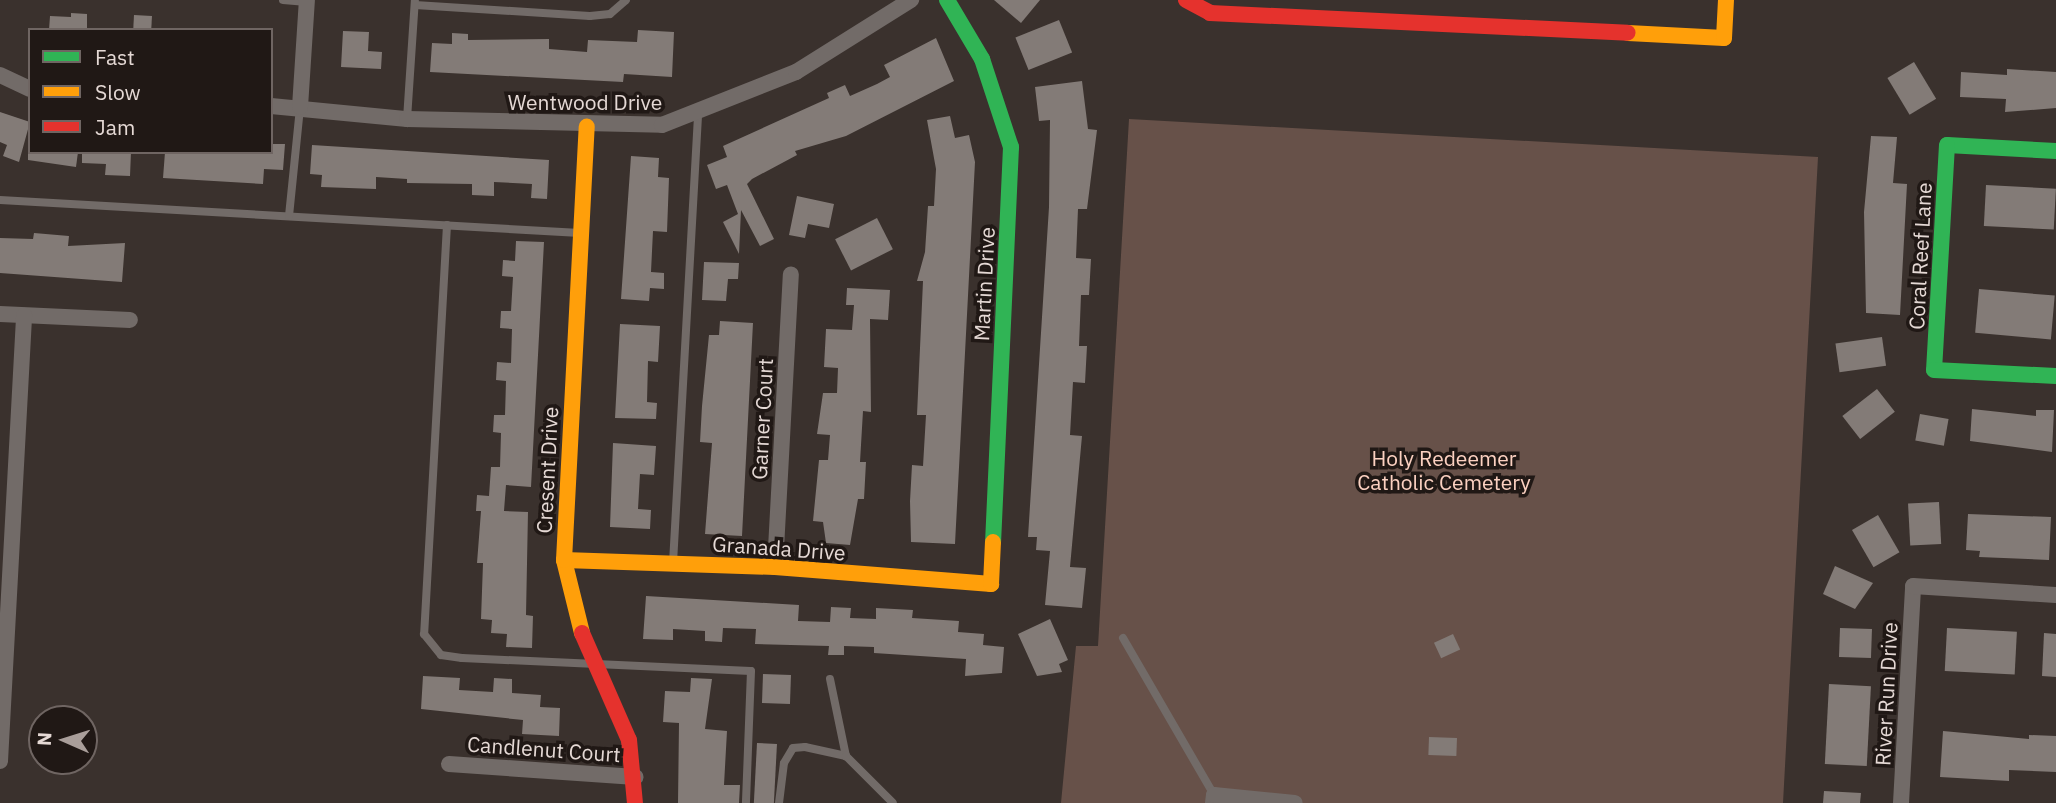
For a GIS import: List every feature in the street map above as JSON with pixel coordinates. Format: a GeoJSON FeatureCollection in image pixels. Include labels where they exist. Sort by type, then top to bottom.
{"type":"FeatureCollection","features":[{"type":"Feature","properties":{"kind":"street","name":"Wentwood Drive"},"geometry":{"type":"LineString","coordinates":[[273,106],[407,119],[587,127],[662,125],[698,115],[796,72],[911,0]]}},
{"type":"Feature","properties":{"kind":"street","name":"Martin Drive"},"geometry":{"type":"LineString","coordinates":[[947,0],[982,59],[1011,147],[991,584]]}},
{"type":"Feature","properties":{"kind":"street"},"geometry":{"type":"LineString","coordinates":[[1186,0],[1210,12],[1249,7],[1724,38],[1726,0]]}},
{"type":"Feature","properties":{"kind":"street"},"geometry":{"type":"LineString","coordinates":[[300,107],[307,1]]}},
{"type":"Feature","properties":{"kind":"street"},"geometry":{"type":"LineString","coordinates":[[0,75],[28,88]]}},
{"type":"Feature","properties":{"kind":"street","name":"Cresent Drive"},"geometry":{"type":"LineString","coordinates":[[587,127],[564,560],[578,625],[629,740],[636,777],[635,803]]}},
{"type":"Feature","properties":{"kind":"street","name":"Coral Reef Lane"},"geometry":{"type":"LineString","coordinates":[[2056,152],[1947,145],[1934,370],[2056,376]]}},
{"type":"Feature","properties":{"kind":"street","name":"Garner Court"},"geometry":{"type":"LineString","coordinates":[[775,567],[792,274]]}},
{"type":"Feature","properties":{"kind":"street"},"geometry":{"type":"LineString","coordinates":[[0,314],[130,320]]}},
{"type":"Feature","properties":{"kind":"street"},"geometry":{"type":"LineString","coordinates":[[0,761],[24,316]]}},
{"type":"Feature","properties":{"kind":"street","name":"Granada Drive"},"geometry":{"type":"LineString","coordinates":[[564,560],[775,567],[991,584]]}},
{"type":"Feature","properties":{"kind":"street","name":"River Run Drive"},"geometry":{"type":"LineString","coordinates":[[1901,803],[1913,586],[2056,595]]}},
{"type":"Feature","properties":{"kind":"street","name":"Candlenut Court"},"geometry":{"type":"LineString","coordinates":[[449,764],[636,777]]}},
{"type":"Feature","properties":{"kind":"street"},"geometry":{"type":"LineString","coordinates":[[1213,799],[1294,803]]}},
{"type":"Feature","properties":{"kind":"lane"},"geometry":{"type":"LineString","coordinates":[[283,0],[307,1]]}},
{"type":"Feature","properties":{"kind":"lane"},"geometry":{"type":"LineString","coordinates":[[407,119],[415,2],[590,16],[610,14],[626,0]]}},
{"type":"Feature","properties":{"kind":"lane"},"geometry":{"type":"LineString","coordinates":[[289,216],[300,107]]}},
{"type":"Feature","properties":{"kind":"lane"},"geometry":{"type":"LineString","coordinates":[[673,563],[698,115]]}},
{"type":"Feature","properties":{"kind":"lane"},"geometry":{"type":"LineString","coordinates":[[0,200],[580,233]]}},
{"type":"Feature","properties":{"kind":"lane"},"geometry":{"type":"LineString","coordinates":[[447,225],[424,634],[441,655],[598,668],[625,663],[751,671],[746,803]]}},
{"type":"Feature","properties":{"kind":"lane"},"geometry":{"type":"LineString","coordinates":[[1123,638],[1213,799]]}},
{"type":"Feature","properties":{"kind":"lane"},"geometry":{"type":"LineString","coordinates":[[830,679],[846,756],[894,803]]}},
{"type":"Feature","properties":{"kind":"lane"},"geometry":{"type":"LineString","coordinates":[[779,803],[784,763],[793,748],[846,756]]}},
{"type":"Feature","properties":{"kind":"green space","name":"Holy Redeemer Catholic Cemetery"},"geometry":{"type":"Polygon","coordinates":[[[1129,119],[1818,157],[1783,803],[1061,803],[1076,646],[1098,646],[1129,119]]]}},
{"type":"Feature","properties":{"kind":"building"},"geometry":{"type":"Polygon","coordinates":[[[994,0],[1040,0],[1021,23],[994,0]]]}},
{"type":"Feature","properties":{"kind":"building"},"geometry":{"type":"Polygon","coordinates":[[[71,13],[87,14],[87,28],[49,28],[50,16],[71,17],[71,13]]]}},
{"type":"Feature","properties":{"kind":"building"},"geometry":{"type":"Polygon","coordinates":[[[134,15],[152,16],[151,28],[133,28],[134,15]]]}},
{"type":"Feature","properties":{"kind":"building"},"geometry":{"type":"Polygon","coordinates":[[[1059,20],[1072,52],[1029,70],[1015,38],[1059,20]]]}},
{"type":"Feature","properties":{"kind":"building"},"geometry":{"type":"Polygon","coordinates":[[[638,30],[674,32],[672,77],[624,74],[623,82],[430,72],[432,43],[452,44],[452,33],[468,34],[468,40],[549,39],[549,49],[587,52],[588,40],[637,42],[638,30]]]}},
{"type":"Feature","properties":{"kind":"building"},"geometry":{"type":"Polygon","coordinates":[[[343,31],[369,32],[368,51],[382,52],[381,69],[341,67],[343,31]]]}},
{"type":"Feature","properties":{"kind":"building"},"geometry":{"type":"Polygon","coordinates":[[[936,38],[954,81],[846,136],[795,151],[797,155],[752,179],[747,184],[774,239],[760,246],[741,210],[739,254],[723,222],[738,214],[727,185],[716,189],[707,165],[727,157],[723,146],[829,98],[827,93],[845,85],[850,96],[877,84],[890,77],[884,65],[936,38]]]}},
{"type":"Feature","properties":{"kind":"building"},"geometry":{"type":"Polygon","coordinates":[[[1914,62],[1936,99],[1910,115],[1887,78],[1914,62]]]}},
{"type":"Feature","properties":{"kind":"building"},"geometry":{"type":"Polygon","coordinates":[[[2007,69],[2056,72],[2056,108],[2005,112],[2006,99],[1960,97],[1961,72],[2007,75],[2007,69]]]}},
{"type":"Feature","properties":{"kind":"building"},"geometry":{"type":"Polygon","coordinates":[[[1082,81],[1088,129],[1097,130],[1087,209],[1078,209],[1076,258],[1091,259],[1089,295],[1081,295],[1079,346],[1087,346],[1085,383],[1073,382],[1070,435],[1082,436],[1070,567],[1086,568],[1082,608],[1045,605],[1050,551],[1036,550],[1037,537],[1028,537],[1049,207],[1050,120],[1039,121],[1035,87],[1082,81]]]}},
{"type":"Feature","properties":{"kind":"building"},"geometry":{"type":"Polygon","coordinates":[[[0,112],[28,121],[19,162],[3,156],[7,145],[0,142],[0,112]]]}},
{"type":"Feature","properties":{"kind":"building"},"geometry":{"type":"Polygon","coordinates":[[[950,116],[955,138],[969,135],[975,162],[955,544],[911,542],[910,501],[912,465],[923,466],[926,415],[917,415],[923,281],[917,281],[925,252],[928,206],[934,206],[936,169],[927,120],[950,116]]]}},
{"type":"Feature","properties":{"kind":"building"},"geometry":{"type":"Polygon","coordinates":[[[1871,136],[1897,137],[1893,183],[1907,184],[1900,315],[1866,313],[1864,212],[1871,136]]]}},
{"type":"Feature","properties":{"kind":"building"},"geometry":{"type":"Polygon","coordinates":[[[273,144],[285,144],[283,170],[264,169],[263,184],[163,178],[165,154],[273,154],[273,144]]]}},
{"type":"Feature","properties":{"kind":"building"},"geometry":{"type":"Polygon","coordinates":[[[312,145],[549,160],[547,199],[531,198],[532,184],[494,182],[494,196],[472,195],[472,184],[407,183],[407,179],[376,177],[376,189],[321,187],[322,175],[310,174],[312,145]]]}},
{"type":"Feature","properties":{"kind":"building"},"geometry":{"type":"Polygon","coordinates":[[[28,154],[78,154],[76,167],[28,160],[28,154]]]}},
{"type":"Feature","properties":{"kind":"building"},"geometry":{"type":"Polygon","coordinates":[[[82,154],[131,154],[130,176],[105,175],[106,164],[82,163],[82,154]]]}},
{"type":"Feature","properties":{"kind":"building"},"geometry":{"type":"Polygon","coordinates":[[[631,156],[659,158],[658,177],[669,178],[667,232],[653,231],[651,272],[664,273],[664,289],[650,288],[649,301],[621,299],[631,156]]]}},
{"type":"Feature","properties":{"kind":"building"},"geometry":{"type":"Polygon","coordinates":[[[1986,185],[2056,189],[2054,230],[1984,226],[1986,185]]]}},
{"type":"Feature","properties":{"kind":"building"},"geometry":{"type":"Polygon","coordinates":[[[797,196],[834,204],[829,228],[808,224],[805,238],[789,235],[797,196]]]}},
{"type":"Feature","properties":{"kind":"building"},"geometry":{"type":"Polygon","coordinates":[[[877,218],[893,249],[851,271],[835,239],[877,218]]]}},
{"type":"Feature","properties":{"kind":"building"},"geometry":{"type":"Polygon","coordinates":[[[34,233],[69,236],[68,246],[125,243],[122,282],[0,273],[0,238],[33,239],[34,233]]]}},
{"type":"Feature","properties":{"kind":"building"},"geometry":{"type":"Polygon","coordinates":[[[516,241],[544,242],[531,487],[506,485],[504,511],[528,512],[526,615],[533,616],[532,648],[506,647],[507,634],[491,633],[492,620],[481,619],[483,563],[477,563],[481,511],[476,511],[477,495],[489,496],[491,467],[500,467],[501,433],[493,432],[494,415],[505,415],[506,381],[496,380],[497,362],[511,363],[512,329],[500,328],[501,311],[511,311],[513,277],[502,276],[503,260],[515,261],[516,241]]]}},
{"type":"Feature","properties":{"kind":"building"},"geometry":{"type":"Polygon","coordinates":[[[704,262],[739,263],[738,279],[728,279],[726,301],[702,300],[704,262]]]}},
{"type":"Feature","properties":{"kind":"building"},"geometry":{"type":"Polygon","coordinates":[[[847,288],[890,290],[888,320],[870,319],[871,412],[863,411],[860,462],[866,462],[864,499],[858,499],[850,545],[826,543],[823,522],[813,521],[819,460],[828,460],[830,435],[817,434],[823,393],[837,393],[838,368],[824,367],[826,329],[852,330],[854,305],[846,305],[847,288]]]}},
{"type":"Feature","properties":{"kind":"building"},"geometry":{"type":"Polygon","coordinates":[[[1979,289],[2055,296],[2051,339],[1975,333],[1979,289]]]}},
{"type":"Feature","properties":{"kind":"building"},"geometry":{"type":"Polygon","coordinates":[[[720,321],[753,323],[742,536],[705,534],[712,443],[700,442],[702,406],[709,335],[719,335],[720,321]]]}},
{"type":"Feature","properties":{"kind":"building"},"geometry":{"type":"Polygon","coordinates":[[[620,324],[660,326],[658,362],[648,361],[647,402],[657,403],[656,419],[615,418],[620,324]]]}},
{"type":"Feature","properties":{"kind":"building"},"geometry":{"type":"Polygon","coordinates":[[[1882,337],[1886,366],[1839,372],[1835,344],[1882,337]]]}},
{"type":"Feature","properties":{"kind":"building"},"geometry":{"type":"Polygon","coordinates":[[[1877,389],[1895,412],[1860,439],[1842,416],[1877,389]]]}},
{"type":"Feature","properties":{"kind":"building"},"geometry":{"type":"Polygon","coordinates":[[[1972,409],[2036,416],[2036,410],[2054,410],[2052,452],[1970,441],[1972,409]]]}},
{"type":"Feature","properties":{"kind":"building"},"geometry":{"type":"Polygon","coordinates":[[[1920,414],[1949,419],[1944,446],[1915,441],[1920,414]]]}},
{"type":"Feature","properties":{"kind":"building"},"geometry":{"type":"Polygon","coordinates":[[[613,443],[656,446],[654,475],[640,474],[638,509],[651,510],[650,529],[610,527],[613,443]]]}},
{"type":"Feature","properties":{"kind":"building"},"geometry":{"type":"Polygon","coordinates":[[[1939,502],[1941,544],[1910,546],[1908,504],[1939,502]]]}},
{"type":"Feature","properties":{"kind":"building"},"geometry":{"type":"Polygon","coordinates":[[[1968,514],[2051,517],[2049,560],[1979,557],[1980,551],[1966,550],[1968,514]]]}},
{"type":"Feature","properties":{"kind":"building"},"geometry":{"type":"Polygon","coordinates":[[[1878,515],[1900,552],[1874,567],[1852,530],[1878,515]]]}},
{"type":"Feature","properties":{"kind":"building"},"geometry":{"type":"Polygon","coordinates":[[[1835,566],[1873,583],[1855,609],[1823,594],[1835,566]]]}},
{"type":"Feature","properties":{"kind":"building"},"geometry":{"type":"Polygon","coordinates":[[[646,596],[799,605],[798,621],[830,622],[831,607],[851,608],[850,618],[876,619],[876,608],[913,610],[912,618],[959,621],[958,632],[984,634],[983,645],[1004,647],[1002,673],[965,676],[966,659],[874,653],[874,647],[844,646],[844,655],[828,655],[829,646],[755,644],[756,629],[723,628],[722,642],[705,641],[705,631],[673,629],[673,640],[643,639],[646,596]]]}},
{"type":"Feature","properties":{"kind":"building"},"geometry":{"type":"Polygon","coordinates":[[[1050,619],[1068,660],[1059,664],[1062,672],[1037,676],[1018,634],[1050,619]]]}},
{"type":"Feature","properties":{"kind":"building"},"geometry":{"type":"Polygon","coordinates":[[[1840,628],[1872,629],[1871,658],[1839,657],[1840,628]]]}},
{"type":"Feature","properties":{"kind":"building"},"geometry":{"type":"Polygon","coordinates":[[[1947,628],[2017,632],[2015,675],[1945,671],[1947,628]]]}},
{"type":"Feature","properties":{"kind":"building"},"geometry":{"type":"Polygon","coordinates":[[[2044,633],[2056,634],[2056,677],[2042,676],[2044,633]]]}},
{"type":"Feature","properties":{"kind":"building"},"geometry":{"type":"Polygon","coordinates":[[[1453,634],[1460,649],[1441,658],[1434,643],[1453,634]]]}},
{"type":"Feature","properties":{"kind":"building"},"geometry":{"type":"Polygon","coordinates":[[[763,674],[791,675],[790,704],[762,703],[763,674]]]}},
{"type":"Feature","properties":{"kind":"building"},"geometry":{"type":"Polygon","coordinates":[[[423,676],[460,678],[459,690],[493,692],[494,678],[512,679],[512,693],[541,695],[540,707],[560,708],[559,736],[522,734],[523,720],[421,709],[423,676]]]}},
{"type":"Feature","properties":{"kind":"building"},"geometry":{"type":"Polygon","coordinates":[[[691,678],[712,679],[705,729],[727,731],[724,785],[740,785],[739,803],[678,803],[679,723],[663,722],[665,691],[690,692],[691,678]]]}},
{"type":"Feature","properties":{"kind":"building"},"geometry":{"type":"Polygon","coordinates":[[[1829,684],[1871,686],[1867,766],[1825,764],[1829,684]]]}},
{"type":"Feature","properties":{"kind":"building"},"geometry":{"type":"Polygon","coordinates":[[[1943,731],[2029,739],[2029,735],[2056,736],[2056,772],[2009,770],[2009,781],[1940,777],[1943,731]]]}},
{"type":"Feature","properties":{"kind":"building"},"geometry":{"type":"Polygon","coordinates":[[[1429,737],[1457,738],[1456,756],[1428,755],[1429,737]]]}},
{"type":"Feature","properties":{"kind":"building"},"geometry":{"type":"Polygon","coordinates":[[[757,743],[777,744],[774,803],[754,803],[757,743]]]}},
{"type":"Feature","properties":{"kind":"building"},"geometry":{"type":"Polygon","coordinates":[[[1824,791],[1861,793],[1860,803],[1823,803],[1824,791]]]}},
{"type":"Feature","properties":{"kind":"traffic: fast"},"geometry":{"type":"LineString","coordinates":[[947,0],[982,59],[1011,147],[993,542]]}},
{"type":"Feature","properties":{"kind":"traffic: fast"},"geometry":{"type":"LineString","coordinates":[[2056,151],[1947,145],[1934,370],[2056,376]]}},
{"type":"Feature","properties":{"kind":"traffic: slow"},"geometry":{"type":"LineString","coordinates":[[1628,33],[1724,38],[1726,0]]}},
{"type":"Feature","properties":{"kind":"traffic: slow"},"geometry":{"type":"LineString","coordinates":[[582,633],[564,560],[587,127]]}},
{"type":"Feature","properties":{"kind":"traffic: slow"},"geometry":{"type":"LineString","coordinates":[[564,560],[775,567],[991,584],[993,542]]}},
{"type":"Feature","properties":{"kind":"traffic: jam"},"geometry":{"type":"LineString","coordinates":[[1186,0],[1210,13],[1628,33]]}},
{"type":"Feature","properties":{"kind":"traffic: jam"},"geometry":{"type":"LineString","coordinates":[[582,633],[629,740],[635,803]]}}]}
